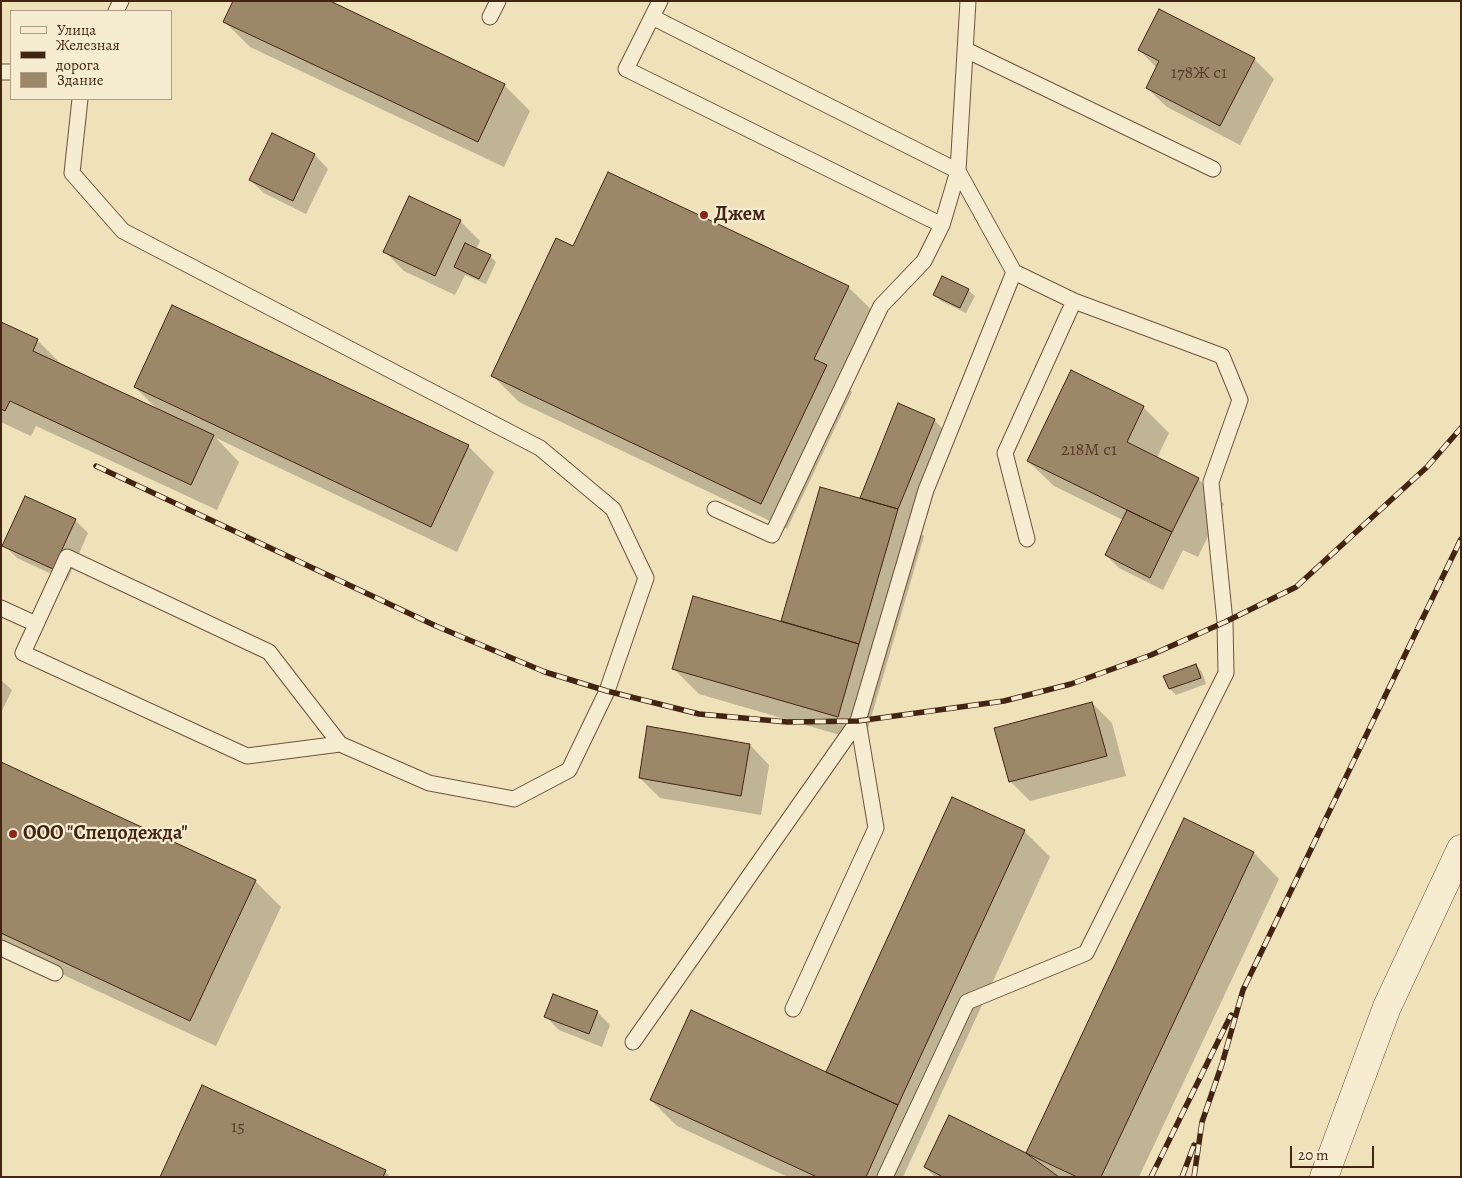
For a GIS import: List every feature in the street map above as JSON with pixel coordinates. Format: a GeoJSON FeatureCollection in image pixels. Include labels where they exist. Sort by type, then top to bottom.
{"type":"FeatureCollection","features":[{"type":"Feature","properties":{"kind":"street"},"geometry":{"type":"LineString","coordinates":[[1324,1177],[1387,1007],[1461,849]]}},
{"type":"Feature","properties":{"kind":"lane"},"geometry":{"type":"LineString","coordinates":[[490,17],[498,1]]}},
{"type":"Feature","properties":{"kind":"lane"},"geometry":{"type":"LineString","coordinates":[[660,1],[626,68],[942,225]]}},
{"type":"Feature","properties":{"kind":"lane"},"geometry":{"type":"LineString","coordinates":[[715,508],[772,535],[881,306],[924,261],[942,225],[958,171],[968,1]]}},
{"type":"Feature","properties":{"kind":"lane"},"geometry":{"type":"LineString","coordinates":[[652,17],[958,171],[1014,272],[1074,301],[1222,356],[1240,400],[1211,482],[1225,622],[1226,673],[1086,953],[967,1002],[885,1177]]}},
{"type":"Feature","properties":{"kind":"lane"},"geometry":{"type":"LineString","coordinates":[[966,50],[1213,169]]}},
{"type":"Feature","properties":{"kind":"lane"},"geometry":{"type":"LineString","coordinates":[[80,100],[72,173],[123,231],[540,448],[613,510],[646,578],[607,691],[569,770],[514,799],[429,783],[340,744],[269,652],[67,557],[23,653],[246,756],[340,744]]}},
{"type":"Feature","properties":{"kind":"lane"},"geometry":{"type":"LineString","coordinates":[[633,1042],[858,721],[926,490],[1014,272]]}},
{"type":"Feature","properties":{"kind":"lane"},"geometry":{"type":"LineString","coordinates":[[1027,539],[1005,453],[1074,301]]}},
{"type":"Feature","properties":{"kind":"lane"},"geometry":{"type":"LineString","coordinates":[[1,608],[36,624]]}},
{"type":"Feature","properties":{"kind":"lane"},"geometry":{"type":"LineString","coordinates":[[793,1008],[876,828],[858,721]]}},
{"type":"Feature","properties":{"kind":"lane"},"geometry":{"type":"LineString","coordinates":[[1,948],[55,973]]}},
{"type":"Feature","properties":{"kind":"building"},"geometry":{"type":"Polygon","coordinates":[[[233,1],[330,1],[505,84],[478,142],[223,22],[233,1]]]}},
{"type":"Feature","properties":{"kind":"building"},"geometry":{"type":"Polygon","coordinates":[[[1159,9],[1255,58],[1220,126],[1146,88],[1159,61],[1138,50],[1159,9]]]}},
{"type":"Feature","properties":{"kind":"building"},"geometry":{"type":"Polygon","coordinates":[[[272,133],[315,154],[293,201],[249,180],[272,133]]]}},
{"type":"Feature","properties":{"kind":"building"},"geometry":{"type":"Polygon","coordinates":[[[608,172],[849,286],[814,359],[827,365],[761,504],[491,376],[556,238],[573,246],[608,172]]]}},
{"type":"Feature","properties":{"kind":"building"},"geometry":{"type":"Polygon","coordinates":[[[409,196],[461,220],[435,276],[383,252],[409,196]]]}},
{"type":"Feature","properties":{"kind":"building"},"geometry":{"type":"Polygon","coordinates":[[[465,243],[491,255],[479,279],[454,267],[465,243]]]}},
{"type":"Feature","properties":{"kind":"building"},"geometry":{"type":"Polygon","coordinates":[[[942,276],[969,289],[960,308],[933,295],[942,276]]]}},
{"type":"Feature","properties":{"kind":"building"},"geometry":{"type":"Polygon","coordinates":[[[172,305],[469,445],[431,527],[134,387],[172,305]]]}},
{"type":"Feature","properties":{"kind":"building"},"geometry":{"type":"Polygon","coordinates":[[[1,322],[38,339],[33,351],[214,435],[191,485],[10,401],[5,411],[1,409],[1,322]]]}},
{"type":"Feature","properties":{"kind":"building"},"geometry":{"type":"Polygon","coordinates":[[[1071,370],[1144,406],[1127,442],[1199,478],[1172,532],[1027,461],[1071,370]]]}},
{"type":"Feature","properties":{"kind":"building"},"geometry":{"type":"Polygon","coordinates":[[[898,403],[935,419],[898,509],[860,498],[898,403]]]}},
{"type":"Feature","properties":{"kind":"building"},"geometry":{"type":"Polygon","coordinates":[[[820,487],[898,509],[859,644],[781,621],[820,487]]]}},
{"type":"Feature","properties":{"kind":"building"},"geometry":{"type":"Polygon","coordinates":[[[25,496],[76,519],[53,569],[2,546],[25,496]]]}},
{"type":"Feature","properties":{"kind":"building"},"geometry":{"type":"Polygon","coordinates":[[[1127,510],[1172,532],[1150,578],[1105,555],[1127,510]]]}},
{"type":"Feature","properties":{"kind":"building"},"geometry":{"type":"Polygon","coordinates":[[[693,596],[859,644],[838,717],[672,669],[693,596]]]}},
{"type":"Feature","properties":{"kind":"building"},"geometry":{"type":"Polygon","coordinates":[[[1196,664],[1201,678],[1169,689],[1163,676],[1196,664]]]}},
{"type":"Feature","properties":{"kind":"building"},"geometry":{"type":"Polygon","coordinates":[[[1092,702],[1107,756],[1009,782],[994,728],[1092,702]]]}},
{"type":"Feature","properties":{"kind":"building"},"geometry":{"type":"Polygon","coordinates":[[[647,726],[750,744],[741,796],[639,778],[647,726]]]}},
{"type":"Feature","properties":{"kind":"building"},"geometry":{"type":"Polygon","coordinates":[[[1,762],[256,880],[190,1021],[1,933],[1,762]]]}},
{"type":"Feature","properties":{"kind":"building"},"geometry":{"type":"Polygon","coordinates":[[[952,797],[1025,830],[898,1105],[826,1072],[952,797]]]}},
{"type":"Feature","properties":{"kind":"building"},"geometry":{"type":"Polygon","coordinates":[[[1184,818],[1254,852],[1101,1177],[1077,1177],[1026,1153],[1184,818]]]}},
{"type":"Feature","properties":{"kind":"building"},"geometry":{"type":"Polygon","coordinates":[[[553,994],[598,1011],[589,1034],[544,1017],[553,994]]]}},
{"type":"Feature","properties":{"kind":"building"},"geometry":{"type":"Polygon","coordinates":[[[691,1010],[898,1105],[866,1177],[817,1177],[650,1100],[691,1010]]]}},
{"type":"Feature","properties":{"kind":"building"},"geometry":{"type":"Polygon","coordinates":[[[202,1085],[386,1170],[383,1177],[160,1177],[202,1085]]]}},
{"type":"Feature","properties":{"kind":"building"},"geometry":{"type":"Polygon","coordinates":[[[949,1115],[1026,1153],[1059,1177],[943,1177],[924,1167],[949,1115]]]}},
{"type":"Feature","properties":{"kind":"railway"},"geometry":{"type":"LineString","coordinates":[[96,466],[436,626],[545,672],[607,691],[699,714],[787,722],[858,721],[1004,701],[1071,684],[1151,655],[1225,622],[1296,587],[1427,467],[1461,428]]}},
{"type":"Feature","properties":{"kind":"railway"},"geometry":{"type":"LineString","coordinates":[[1194,1177],[1202,1122],[1222,1064],[1243,990],[1461,539]]}},
{"type":"Feature","properties":{"kind":"railway"},"geometry":{"type":"LineString","coordinates":[[1151,1177],[1231,1015]]}},
{"type":"Feature","properties":{"kind":"railway"},"geometry":{"type":"LineString","coordinates":[[1182,1177],[1194,1145]]}},
{"type":"Feature","properties":{"kind":"place","name":"Джем"},"geometry":{"type":"Point","coordinates":[704,215]}},
{"type":"Feature","properties":{"kind":"place","name":"ООО \"Спецодежда\""},"geometry":{"type":"Point","coordinates":[13,834]}}]}
